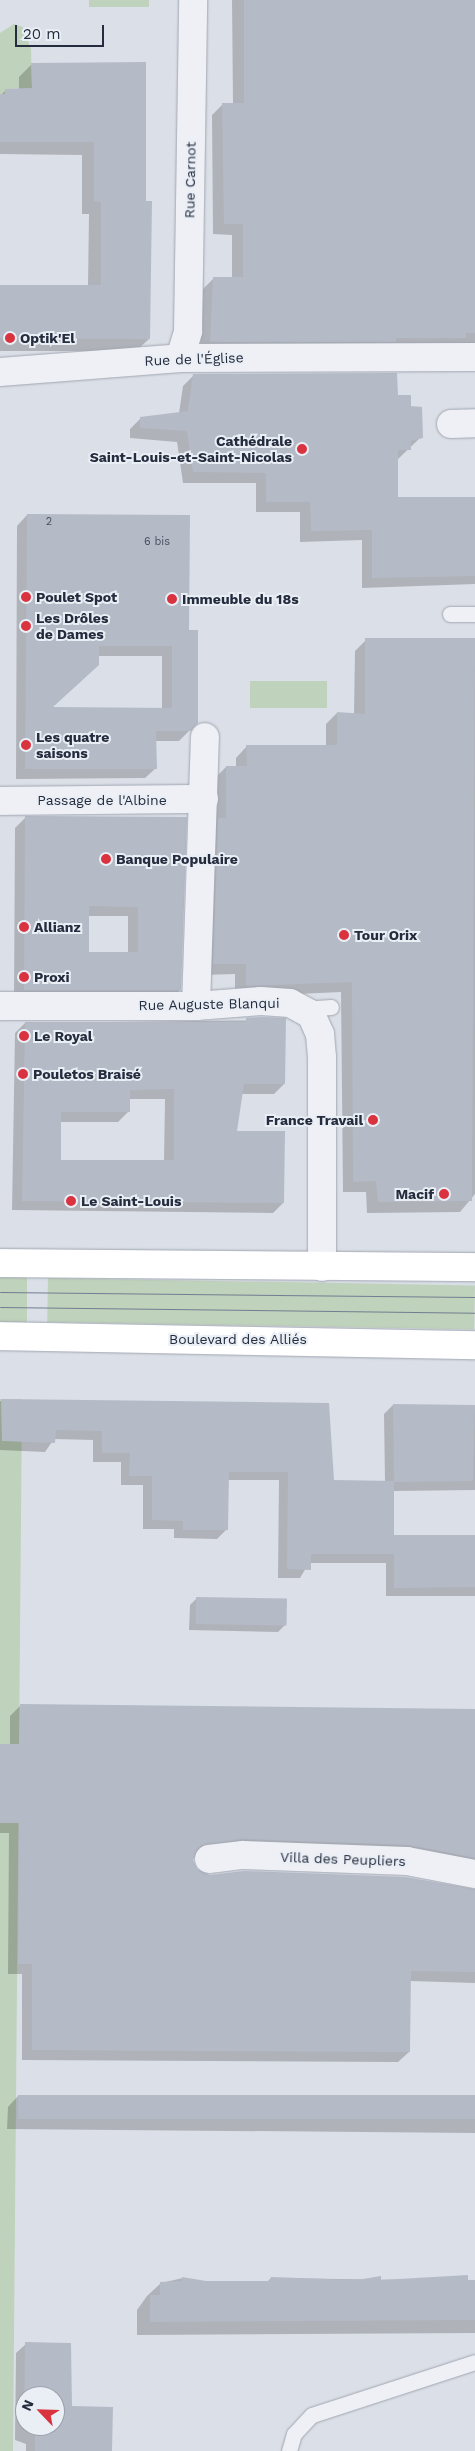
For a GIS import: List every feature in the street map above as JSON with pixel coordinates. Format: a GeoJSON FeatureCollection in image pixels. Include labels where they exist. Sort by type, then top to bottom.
{"type":"FeatureCollection","features":[{"type":"Feature","properties":{"kind":"main road"},"geometry":{"type":"LineString","coordinates":[[0,1263],[475,1267]]}},
{"type":"Feature","properties":{"kind":"main road","name":"Boulevard des Alliés"},"geometry":{"type":"LineString","coordinates":[[0,1336],[436,1341],[475,1345]]}},
{"type":"Feature","properties":{"kind":"street","name":"Rue Carnot"},"geometry":{"type":"LineString","coordinates":[[180,358],[188,331],[193,0]]}},
{"type":"Feature","properties":{"kind":"street","name":"Rue de l'Église"},"geometry":{"type":"LineString","coordinates":[[0,372],[180,358],[475,357]]}},
{"type":"Feature","properties":{"kind":"street"},"geometry":{"type":"LineString","coordinates":[[196,1006],[205,737]]}},
{"type":"Feature","properties":{"kind":"street","name":"Passage de l'Albine"},"geometry":{"type":"LineString","coordinates":[[0,801],[204,799]]}},
{"type":"Feature","properties":{"kind":"street","name":"Rue Auguste Blanqui"},"geometry":{"type":"LineString","coordinates":[[0,1006],[196,1006],[281,1001],[303,1009]]}},
{"type":"Feature","properties":{"kind":"street"},"geometry":{"type":"LineString","coordinates":[[303,1009],[320,1034],[322,1267]]}},
{"type":"Feature","properties":{"kind":"street","name":"Villa des Peupliers"},"geometry":{"type":"LineString","coordinates":[[209,1859],[243,1855],[407,1861],[475,1874]]}},
{"type":"Feature","properties":{"kind":"lane"},"geometry":{"type":"LineString","coordinates":[[450,614],[475,614]]}},
{"type":"Feature","properties":{"kind":"lane"},"geometry":{"type":"LineString","coordinates":[[303,1009],[331,1007]]}},
{"type":"Feature","properties":{"kind":"lane"},"geometry":{"type":"LineString","coordinates":[[289,2451],[294,2434],[312,2416],[475,2362]]}},
{"type":"Feature","properties":{"kind":"green space"},"geometry":{"type":"Polygon","coordinates":[[[89,0],[149,0],[149,7],[89,7],[89,0]]]}},
{"type":"Feature","properties":{"kind":"green space"},"geometry":{"type":"Polygon","coordinates":[[[14,24],[23,27],[31,49],[32,88],[6,89],[5,94],[0,94],[0,33],[14,24]]]}},
{"type":"Feature","properties":{"kind":"green space"},"geometry":{"type":"Polygon","coordinates":[[[250,681],[327,681],[327,708],[250,708],[250,681]]]}},
{"type":"Feature","properties":{"kind":"green space"},"geometry":{"type":"Polygon","coordinates":[[[0,1277],[27,1277],[27,1322],[0,1322],[0,1277]]]}},
{"type":"Feature","properties":{"kind":"green space"},"geometry":{"type":"Polygon","coordinates":[[[48,1278],[475,1285],[474,1329],[47,1322],[48,1278]]]}},
{"type":"Feature","properties":{"kind":"green space"},"geometry":{"type":"Polygon","coordinates":[[[0,1399],[22,1399],[13,2451],[0,2451],[0,1399]]]}},
{"type":"Feature","properties":{"kind":"building"},"geometry":{"type":"Polygon","coordinates":[[[244,0],[475,0],[475,333],[466,333],[466,338],[396,338],[396,342],[210,342],[213,277],[243,277],[243,224],[224,224],[222,103],[244,103],[244,0]]]}},
{"type":"Feature","properties":{"kind":"building"},"geometry":{"type":"Polygon","coordinates":[[[146,62],[146,201],[152,201],[150,339],[0,338],[0,285],[101,285],[101,202],[94,201],[94,142],[0,142],[0,94],[5,94],[5,89],[32,88],[31,63],[146,62]]]}},
{"type":"Feature","properties":{"kind":"building","name":"Cathédrale Saint-Louis-et-Saint-Nicolas"},"geometry":{"type":"Polygon","coordinates":[[[397,373],[398,395],[411,395],[411,406],[422,407],[423,438],[411,441],[411,450],[398,450],[398,497],[475,497],[475,576],[372,578],[372,530],[311,531],[310,502],[266,502],[266,473],[193,472],[187,431],[140,428],[140,417],[188,411],[193,374],[397,373]]]}},
{"type":"Feature","properties":{"kind":"building"},"geometry":{"type":"Polygon","coordinates":[[[27,514],[190,515],[189,630],[198,630],[198,723],[191,731],[156,731],[157,769],[25,769],[27,514]],[[99,646],[99,665],[53,707],[172,708],[172,646],[99,646]]]}},
{"type":"Feature","properties":{"kind":"building","name":"Tour Orix"},"geometry":{"type":"Polygon","coordinates":[[[365,638],[475,638],[472,1201],[378,1202],[376,1181],[353,1182],[352,982],[246,986],[246,964],[213,964],[218,818],[226,818],[226,766],[247,766],[246,745],[337,745],[337,712],[365,714],[365,638]]]}},
{"type":"Feature","properties":{"kind":"building"},"geometry":{"type":"Polygon","coordinates":[[[25,816],[187,817],[181,990],[24,990],[25,816]],[[89,906],[89,952],[138,952],[138,907],[89,906]]]}},
{"type":"Feature","properties":{"kind":"building"},"geometry":{"type":"Polygon","coordinates":[[[246,1018],[286,1018],[285,1084],[244,1084],[237,1131],[285,1131],[284,1203],[22,1201],[25,1022],[246,1022],[246,1018]],[[174,1089],[130,1090],[130,1112],[61,1112],[61,1160],[174,1160],[174,1089]]]}},
{"type":"Feature","properties":{"kind":"building"},"geometry":{"type":"Polygon","coordinates":[[[1,1399],[329,1403],[334,1480],[394,1481],[393,1404],[475,1405],[473,1481],[394,1482],[394,1535],[475,1535],[475,1587],[394,1588],[394,1554],[311,1554],[311,1570],[287,1569],[288,1472],[229,1472],[228,1530],[183,1530],[183,1521],[152,1520],[152,1476],[129,1476],[130,1453],[102,1453],[102,1431],[56,1430],[55,1443],[2,1441],[1,1399]]]}},
{"type":"Feature","properties":{"kind":"building"},"geometry":{"type":"Polygon","coordinates":[[[196,1597],[287,1599],[287,1626],[196,1624],[196,1597]]]}},
{"type":"Feature","properties":{"kind":"building"},"geometry":{"type":"Polygon","coordinates":[[[20,1704],[475,1709],[475,1858],[408,1845],[243,1839],[200,1846],[193,1860],[197,1869],[210,1875],[244,1871],[405,1877],[475,1889],[475,1972],[411,1971],[410,2052],[32,2050],[32,1964],[18,1964],[19,1823],[0,1823],[0,1744],[19,1744],[20,1704]]]}},
{"type":"Feature","properties":{"kind":"building"},"geometry":{"type":"Polygon","coordinates":[[[18,2095],[475,2095],[475,2119],[18,2119],[18,2095]]]}},
{"type":"Feature","properties":{"kind":"building"},"geometry":{"type":"Polygon","coordinates":[[[468,2275],[468,2280],[475,2280],[475,2320],[150,2322],[150,2295],[160,2295],[160,2282],[182,2281],[182,2277],[206,2281],[270,2281],[271,2277],[357,2280],[381,2276],[381,2280],[468,2275]]]}},
{"type":"Feature","properties":{"kind":"building"},"geometry":{"type":"Polygon","coordinates":[[[25,2342],[71,2343],[72,2406],[113,2407],[112,2451],[35,2451],[35,2436],[65,2436],[65,2386],[25,2386],[25,2342]]]}},
{"type":"Feature","properties":{"kind":"tram line"},"geometry":{"type":"LineString","coordinates":[[0,1292],[475,1297]]}},
{"type":"Feature","properties":{"kind":"tram line"},"geometry":{"type":"LineString","coordinates":[[0,1307],[475,1313]]}},
{"type":"Feature","properties":{"kind":"place","name":"Optik'El"},"geometry":{"type":"Point","coordinates":[10,338]}},
{"type":"Feature","properties":{"kind":"place","name":"Cathédrale Saint-Louis-et-Saint-Nicolas"},"geometry":{"type":"Point","coordinates":[302,449]}},
{"type":"Feature","properties":{"kind":"place","name":"Poulet Spot"},"geometry":{"type":"Point","coordinates":[26,597]}},
{"type":"Feature","properties":{"kind":"place","name":"Immeuble du 18s"},"geometry":{"type":"Point","coordinates":[172,599]}},
{"type":"Feature","properties":{"kind":"place","name":"Les Drôles de Dames"},"geometry":{"type":"Point","coordinates":[26,626]}},
{"type":"Feature","properties":{"kind":"place","name":"Les quatre saisons"},"geometry":{"type":"Point","coordinates":[26,745]}},
{"type":"Feature","properties":{"kind":"place","name":"Banque Populaire"},"geometry":{"type":"Point","coordinates":[106,859]}},
{"type":"Feature","properties":{"kind":"place","name":"Allianz"},"geometry":{"type":"Point","coordinates":[24,927]}},
{"type":"Feature","properties":{"kind":"place","name":"Tour Orix"},"geometry":{"type":"Point","coordinates":[344,935]}},
{"type":"Feature","properties":{"kind":"place","name":"Proxi"},"geometry":{"type":"Point","coordinates":[24,977]}},
{"type":"Feature","properties":{"kind":"place","name":"Le Royal"},"geometry":{"type":"Point","coordinates":[24,1036]}},
{"type":"Feature","properties":{"kind":"place","name":"Pouletos Braisé"},"geometry":{"type":"Point","coordinates":[23,1074]}},
{"type":"Feature","properties":{"kind":"place","name":"France Travail"},"geometry":{"type":"Point","coordinates":[373,1120]}},
{"type":"Feature","properties":{"kind":"place","name":"Macif"},"geometry":{"type":"Point","coordinates":[444,1194]}},
{"type":"Feature","properties":{"kind":"place","name":"Le Saint-Louis"},"geometry":{"type":"Point","coordinates":[71,1201]}}]}
